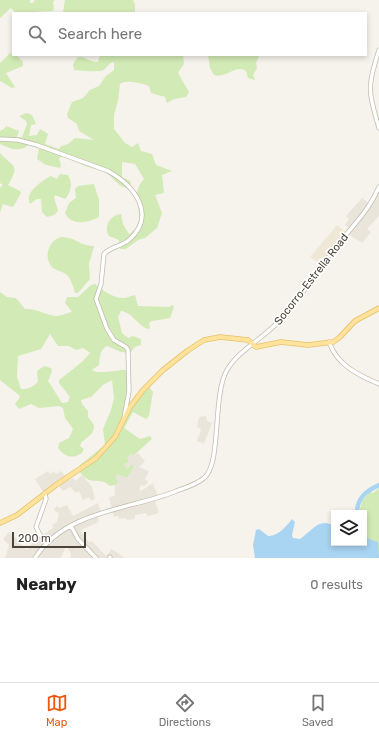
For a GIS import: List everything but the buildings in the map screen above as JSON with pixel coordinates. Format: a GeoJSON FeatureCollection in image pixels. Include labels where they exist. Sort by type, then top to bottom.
{"type":"FeatureCollection","features":[{"type":"Feature","properties":{"kind":"main road"},"geometry":{"type":"LineString","coordinates":[[0,523],[17,515],[44,494],[96,458],[110,443],[138,397],[152,381],[177,358],[204,340],[224,337],[248,340],[256,347],[281,342],[308,345],[329,342],[339,338],[355,321],[379,308]]}},
{"type":"Feature","properties":{"kind":"street"},"geometry":{"type":"LineString","coordinates":[[379,50],[369,86],[370,98],[379,128]]}},
{"type":"Feature","properties":{"kind":"street"},"geometry":{"type":"LineString","coordinates":[[0,139],[18,140],[37,145],[108,171],[122,182],[139,201],[142,208],[143,219],[136,233],[122,245],[104,254],[101,284],[96,299],[109,333],[114,340],[128,350],[129,383],[123,420]]}},
{"type":"Feature","properties":{"kind":"street","name":"Socorro-Estrella Road"},"geometry":{"type":"LineString","coordinates":[[35,558],[48,542],[71,526],[101,512],[155,499],[195,484],[206,477],[213,459],[217,407],[224,376],[232,364],[252,344],[271,329],[285,314],[341,240],[367,210],[379,187]]}},
{"type":"Feature","properties":{"kind":"street"},"geometry":{"type":"LineString","coordinates":[[329,342],[334,354],[343,364],[358,375],[379,384]]}},
{"type":"Feature","properties":{"kind":"street"},"geometry":{"type":"LineString","coordinates":[[44,494],[46,499],[36,526],[40,535],[48,542]]}},
{"type":"Feature","properties":{"kind":"street"},"geometry":{"type":"LineString","coordinates":[[71,526],[78,539],[96,558]]}},
{"type":"Feature","properties":{"kind":"shaded area"},"geometry":{"type":"Polygon","coordinates":[[[379,186],[379,216],[367,229],[371,232],[362,243],[348,234],[351,230],[345,225],[349,219],[346,216],[362,198],[370,204],[379,186]]]}},
{"type":"Feature","properties":{"kind":"shaded area"},"geometry":{"type":"Polygon","coordinates":[[[337,225],[349,235],[323,267],[310,257],[337,225]]]}},
{"type":"Feature","properties":{"kind":"shaded area"},"geometry":{"type":"Polygon","coordinates":[[[206,416],[207,421],[212,423],[204,444],[197,441],[201,429],[197,427],[199,417],[206,416]]]}},
{"type":"Feature","properties":{"kind":"shaded area"},"geometry":{"type":"Polygon","coordinates":[[[138,453],[145,461],[139,467],[149,471],[145,479],[148,482],[144,486],[141,485],[139,489],[141,491],[153,483],[158,497],[154,499],[159,513],[148,516],[146,513],[135,515],[135,519],[119,519],[118,516],[114,517],[109,497],[115,496],[114,478],[117,474],[127,478],[132,464],[127,469],[124,465],[127,458],[131,454],[133,456],[138,453]]]}},
{"type":"Feature","properties":{"kind":"shaded area"},"geometry":{"type":"Polygon","coordinates":[[[48,471],[50,474],[54,471],[56,474],[61,471],[69,480],[73,478],[76,481],[82,475],[92,487],[95,499],[91,501],[89,497],[83,500],[79,491],[76,493],[70,487],[63,491],[56,483],[44,493],[35,479],[48,471]]]}},
{"type":"Feature","properties":{"kind":"shaded area"},"geometry":{"type":"Polygon","coordinates":[[[98,503],[101,512],[97,514],[99,522],[81,530],[82,533],[89,542],[92,541],[106,556],[112,549],[125,558],[70,558],[71,554],[68,548],[65,548],[61,558],[5,558],[9,545],[3,539],[9,532],[21,542],[21,545],[27,550],[33,542],[32,541],[39,534],[41,536],[53,528],[52,525],[57,522],[59,513],[54,509],[57,506],[60,508],[67,505],[73,516],[98,503]]]}},
{"type":"Feature","properties":{"kind":"green space"},"geometry":{"type":"Polygon","coordinates":[[[0,0],[30,0],[30,3],[33,3],[35,0],[55,0],[53,2],[54,9],[52,11],[14,12],[11,8],[0,18],[0,0]]]}},
{"type":"Feature","properties":{"kind":"green space"},"geometry":{"type":"Polygon","coordinates":[[[65,0],[133,0],[135,5],[135,12],[63,12],[65,0]]]}},
{"type":"Feature","properties":{"kind":"green space"},"geometry":{"type":"Polygon","coordinates":[[[10,53],[12,54],[12,56],[17,56],[23,62],[23,66],[6,73],[15,87],[12,88],[0,81],[0,63],[10,53]]]}},
{"type":"Feature","properties":{"kind":"green space"},"geometry":{"type":"Polygon","coordinates":[[[100,56],[183,56],[184,64],[178,73],[189,92],[186,97],[174,99],[167,103],[165,97],[151,93],[149,86],[130,82],[120,84],[118,101],[114,115],[114,129],[125,143],[132,147],[138,143],[141,151],[152,154],[156,165],[172,171],[162,175],[164,193],[155,195],[162,213],[157,228],[145,238],[138,240],[126,249],[120,249],[119,240],[109,236],[107,233],[107,225],[111,219],[121,214],[123,224],[129,234],[136,228],[139,222],[137,194],[144,179],[135,164],[122,162],[122,177],[130,181],[131,184],[128,188],[125,188],[104,172],[88,167],[64,156],[59,158],[61,165],[60,168],[46,165],[37,159],[39,149],[30,144],[19,149],[11,149],[0,144],[0,131],[6,126],[19,131],[17,137],[22,137],[27,124],[26,121],[19,116],[27,113],[32,115],[36,124],[31,125],[29,136],[37,135],[40,129],[48,134],[45,144],[59,149],[61,146],[68,144],[75,138],[94,140],[79,131],[77,124],[68,118],[67,114],[72,102],[83,98],[90,90],[99,86],[105,77],[114,70],[114,62],[102,71],[74,70],[73,64],[78,57],[83,57],[98,62],[100,56]]]}},
{"type":"Feature","properties":{"kind":"green space"},"geometry":{"type":"Polygon","coordinates":[[[208,56],[259,56],[256,63],[257,68],[253,75],[255,80],[248,78],[246,71],[242,69],[218,76],[214,75],[210,68],[208,56]]]}},
{"type":"Feature","properties":{"kind":"green space"},"geometry":{"type":"Polygon","coordinates":[[[0,153],[11,163],[14,169],[14,173],[8,185],[21,193],[13,207],[3,204],[0,213],[0,188],[3,185],[0,183],[0,153]]]}},
{"type":"Feature","properties":{"kind":"green space"},"geometry":{"type":"Polygon","coordinates":[[[60,174],[68,175],[70,178],[70,191],[65,199],[55,195],[54,197],[58,211],[54,215],[47,217],[42,212],[41,199],[37,199],[30,204],[29,195],[35,187],[43,181],[51,176],[57,179],[60,174]]]}},
{"type":"Feature","properties":{"kind":"green space"},"geometry":{"type":"Polygon","coordinates":[[[94,184],[99,200],[99,217],[85,222],[75,222],[71,220],[65,213],[69,203],[76,198],[75,189],[78,186],[94,184]]]}},
{"type":"Feature","properties":{"kind":"green space"},"geometry":{"type":"Polygon","coordinates":[[[61,237],[70,238],[85,245],[94,246],[89,264],[90,279],[78,293],[75,293],[69,277],[53,268],[48,259],[48,250],[50,245],[61,237]]]}},
{"type":"Feature","properties":{"kind":"green space"},"geometry":{"type":"Polygon","coordinates":[[[95,284],[113,296],[121,298],[135,295],[138,306],[169,307],[172,305],[174,307],[170,318],[152,321],[149,323],[150,328],[148,329],[125,312],[121,311],[118,317],[122,333],[128,338],[133,336],[141,339],[141,345],[135,347],[130,353],[121,352],[107,346],[101,352],[99,365],[92,370],[104,372],[128,370],[131,373],[128,403],[130,404],[147,384],[153,392],[149,416],[146,419],[133,412],[124,428],[140,439],[150,436],[152,439],[133,456],[131,454],[127,458],[129,461],[124,465],[127,469],[132,464],[134,466],[127,478],[117,474],[115,478],[118,480],[117,484],[110,486],[106,483],[86,479],[78,469],[80,465],[105,445],[103,429],[114,398],[112,380],[103,385],[91,397],[81,400],[82,404],[88,411],[88,417],[94,425],[94,429],[91,434],[81,443],[80,446],[84,449],[82,453],[72,457],[66,455],[58,448],[59,443],[69,438],[73,429],[65,418],[63,408],[59,406],[39,408],[31,404],[19,409],[15,404],[20,397],[19,395],[0,380],[0,292],[7,297],[16,298],[25,309],[58,316],[72,312],[65,303],[67,297],[78,297],[91,285],[95,284]],[[50,334],[41,349],[18,356],[17,377],[21,389],[26,389],[38,382],[37,371],[44,366],[51,368],[52,371],[48,381],[62,403],[68,402],[70,397],[59,383],[59,380],[82,362],[90,353],[83,348],[76,350],[69,346],[58,346],[50,334]]]}},
{"type":"Feature","properties":{"kind":"green space"},"geometry":{"type":"Polygon","coordinates":[[[379,488],[379,558],[367,546],[367,510],[360,510],[362,501],[370,492],[373,493],[379,488]]]}},
{"type":"Feature","properties":{"kind":"water"},"geometry":{"type":"Polygon","coordinates":[[[292,519],[295,522],[292,535],[293,538],[300,539],[316,526],[324,523],[329,524],[331,525],[331,546],[367,546],[367,538],[378,542],[379,558],[255,558],[253,545],[256,530],[259,529],[268,536],[271,536],[275,535],[292,519]]]}},
{"type":"Feature","properties":{"kind":"waterway"},"geometry":{"type":"LineString","coordinates":[[357,510],[363,496],[379,485]]}}]}
